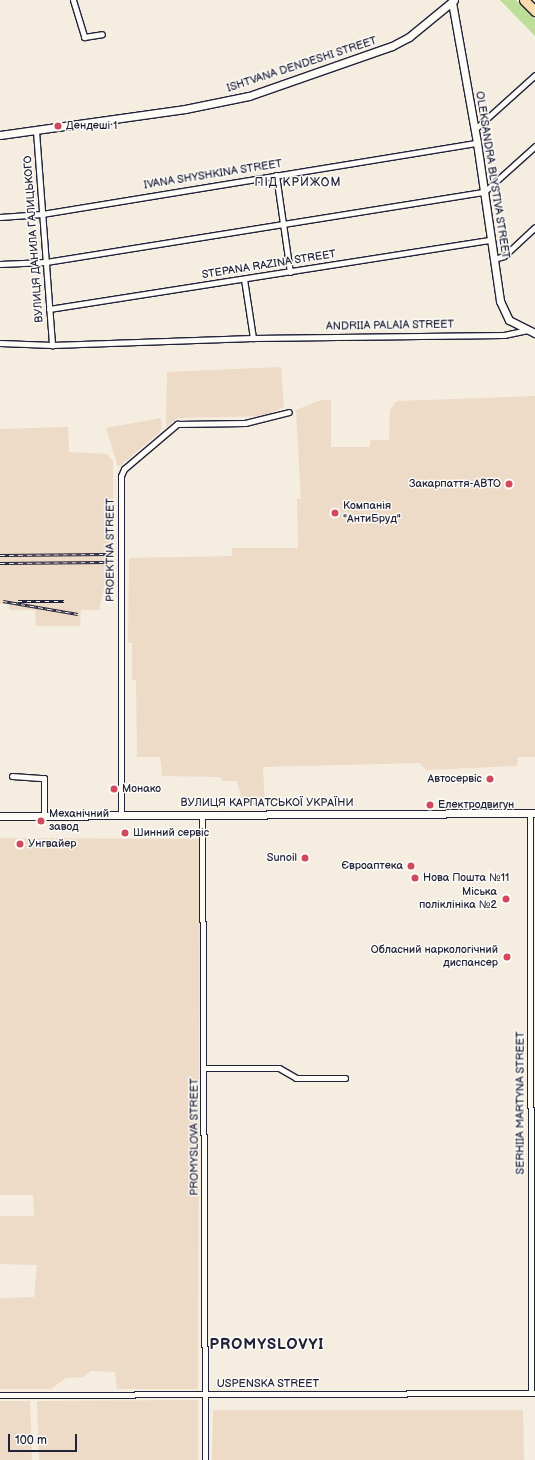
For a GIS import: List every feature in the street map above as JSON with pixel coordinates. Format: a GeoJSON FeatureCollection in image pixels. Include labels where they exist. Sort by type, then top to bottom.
{"type":"FeatureCollection","features":[{"type":"Feature","properties":{"kind":"highway"},"geometry":{"type":"LineString","coordinates":[[524,0],[535,11]]}},
{"type":"Feature","properties":{"kind":"street"},"geometry":{"type":"LineString","coordinates":[[73,0],[84,37],[102,34]]}},
{"type":"Feature","properties":{"kind":"street","name":"OLEKSANDRA BLYSTIVA STREET"},"geometry":{"type":"LineString","coordinates":[[453,1],[477,143],[503,313],[508,320],[535,333]]}},
{"type":"Feature","properties":{"kind":"street","name":"ISHTVANA DENDESHI STREET"},"geometry":{"type":"LineString","coordinates":[[0,135],[204,106],[264,91],[392,46],[409,37],[453,1]]}},
{"type":"Feature","properties":{"kind":"street"},"geometry":{"type":"LineString","coordinates":[[474,130],[535,75]]}},
{"type":"Feature","properties":{"kind":"street","name":"ВУЛИЦЯ ДАНИЛА ГАЛИЦЬКОГО"},"geometry":{"type":"LineString","coordinates":[[36,131],[52,345]]}},
{"type":"Feature","properties":{"kind":"street","name":"IVANA SHYSHKINA STREET"},"geometry":{"type":"LineString","coordinates":[[0,217],[42,214],[477,143]]}},
{"type":"Feature","properties":{"kind":"street"},"geometry":{"type":"LineString","coordinates":[[0,264],[46,262],[484,192],[535,146]]}},
{"type":"Feature","properties":{"kind":"street"},"geometry":{"type":"LineString","coordinates":[[276,175],[290,272]]}},
{"type":"Feature","properties":{"kind":"street"},"geometry":{"type":"LineString","coordinates":[[494,259],[504,256],[535,227]]}},
{"type":"Feature","properties":{"kind":"street","name":"STEPANA RAZINA STREET"},"geometry":{"type":"LineString","coordinates":[[49,309],[491,240]]}},
{"type":"Feature","properties":{"kind":"street"},"geometry":{"type":"LineString","coordinates":[[244,279],[253,338]]}},
{"type":"Feature","properties":{"kind":"street","name":"ANDRIIA PALAIA STREET"},"geometry":{"type":"LineString","coordinates":[[0,343],[52,345],[253,338],[504,335],[527,330]]}},
{"type":"Feature","properties":{"kind":"street","name":"PROEKTNA STREET"},"geometry":{"type":"LineString","coordinates":[[121,815],[121,476],[124,469],[177,424],[245,423],[289,412]]}},
{"type":"Feature","properties":{"kind":"street"},"geometry":{"type":"LineString","coordinates":[[12,776],[44,778],[44,815]]}},
{"type":"Feature","properties":{"kind":"street","name":"ВУЛИЦЯ КАРПАТСЬКОЇ УКРАЇНИ"},"geometry":{"type":"LineString","coordinates":[[0,816],[532,813]]}},
{"type":"Feature","properties":{"kind":"street","name":"SERHIIA MARTYNA STREET"},"geometry":{"type":"LineString","coordinates":[[532,813],[533,1393]]}},
{"type":"Feature","properties":{"kind":"street","name":"PROMYSLOVA STREET"},"geometry":{"type":"LineString","coordinates":[[202,814],[205,1068],[205,1460]]}},
{"type":"Feature","properties":{"kind":"street"},"geometry":{"type":"LineString","coordinates":[[205,1068],[279,1068],[296,1078],[345,1078]]}},
{"type":"Feature","properties":{"kind":"street","name":"USPENSKA STREET"},"geometry":{"type":"LineString","coordinates":[[0,1394],[533,1393]]}},
{"type":"Feature","properties":{"kind":"shaded area"},"geometry":{"type":"Polygon","coordinates":[[[281,367],[284,407],[265,416],[178,418],[166,427],[167,372],[281,367]]]}},
{"type":"Feature","properties":{"kind":"shaded area"},"geometry":{"type":"Polygon","coordinates":[[[535,396],[535,757],[518,757],[517,766],[426,770],[420,763],[263,767],[265,805],[243,805],[237,781],[222,781],[221,777],[162,776],[160,757],[137,757],[136,680],[132,680],[132,643],[128,643],[129,558],[232,556],[232,548],[298,548],[297,499],[301,499],[296,410],[321,400],[331,400],[331,447],[370,447],[370,440],[389,440],[390,410],[397,401],[535,396]]]}},
{"type":"Feature","properties":{"kind":"shaded area"},"geometry":{"type":"Polygon","coordinates":[[[161,418],[162,428],[158,434],[118,467],[106,428],[161,418]]]}},
{"type":"Feature","properties":{"kind":"shaded area"},"geometry":{"type":"Polygon","coordinates":[[[68,427],[69,452],[107,454],[113,461],[113,585],[105,584],[99,610],[81,610],[80,626],[36,626],[35,610],[9,610],[9,604],[0,604],[0,429],[68,427]]]}},
{"type":"Feature","properties":{"kind":"shaded area"},"geometry":{"type":"Polygon","coordinates":[[[0,838],[200,839],[198,1389],[117,1389],[115,1372],[91,1371],[83,1377],[66,1378],[51,1389],[0,1389],[0,1298],[34,1297],[37,1265],[0,1264],[0,1216],[34,1216],[33,1195],[0,1195],[0,838]]]}},
{"type":"Feature","properties":{"kind":"shaded area"},"geometry":{"type":"Polygon","coordinates":[[[198,1400],[198,1460],[39,1460],[37,1401],[198,1400]]]}},
{"type":"Feature","properties":{"kind":"shaded area"},"geometry":{"type":"Polygon","coordinates":[[[0,1401],[30,1401],[32,1460],[0,1460],[0,1401]]]}},
{"type":"Feature","properties":{"kind":"shaded area"},"geometry":{"type":"Polygon","coordinates":[[[213,1410],[523,1410],[524,1460],[212,1460],[213,1410]]]}},
{"type":"Feature","properties":{"kind":"green space"},"geometry":{"type":"Polygon","coordinates":[[[500,0],[516,0],[535,19],[535,36],[500,0]]]}},
{"type":"Feature","properties":{"kind":"railway"},"geometry":{"type":"LineString","coordinates":[[0,555],[109,554]]}},
{"type":"Feature","properties":{"kind":"railway"},"geometry":{"type":"LineString","coordinates":[[0,563],[107,562]]}},
{"type":"Feature","properties":{"kind":"railway"},"geometry":{"type":"LineString","coordinates":[[3,601],[78,614]]}},
{"type":"Feature","properties":{"kind":"railway"},"geometry":{"type":"LineString","coordinates":[[18,601],[64,601]]}},
{"type":"Feature","properties":{"kind":"place","name":"Дендеші 1"},"geometry":{"type":"Point","coordinates":[58,126]}},
{"type":"Feature","properties":{"kind":"place","name":"Закарпаття-АВТО"},"geometry":{"type":"Point","coordinates":[509,484]}},
{"type":"Feature","properties":{"kind":"place","name":"Компанія \"АнтиБруд\""},"geometry":{"type":"Point","coordinates":[335,513]}},
{"type":"Feature","properties":{"kind":"place","name":"Автосервiс"},"geometry":{"type":"Point","coordinates":[490,779]}},
{"type":"Feature","properties":{"kind":"place","name":"Монако"},"geometry":{"type":"Point","coordinates":[114,789]}},
{"type":"Feature","properties":{"kind":"place","name":"Електродвигун"},"geometry":{"type":"Point","coordinates":[430,805]}},
{"type":"Feature","properties":{"kind":"place","name":"Механічний завод"},"geometry":{"type":"Point","coordinates":[41,821]}},
{"type":"Feature","properties":{"kind":"place","name":"Шинний сервіс"},"geometry":{"type":"Point","coordinates":[125,833]}},
{"type":"Feature","properties":{"kind":"place","name":"Унгвайер"},"geometry":{"type":"Point","coordinates":[20,844]}},
{"type":"Feature","properties":{"kind":"place","name":"Sunoil"},"geometry":{"type":"Point","coordinates":[305,858]}},
{"type":"Feature","properties":{"kind":"place","name":"Євроаптека"},"geometry":{"type":"Point","coordinates":[411,866]}},
{"type":"Feature","properties":{"kind":"place","name":"Нова Пошта №11"},"geometry":{"type":"Point","coordinates":[415,878]}},
{"type":"Feature","properties":{"kind":"place","name":"Міська поліклініка №2"},"geometry":{"type":"Point","coordinates":[506,899]}},
{"type":"Feature","properties":{"kind":"place","name":"Обласний наркологічний диспансер"},"geometry":{"type":"Point","coordinates":[507,957]}},
{"type":"Feature","properties":{"kind":"district","name":"ПІД КРИЖОМ"},"geometry":{"type":"Point","coordinates":[298,183]}},
{"type":"Feature","properties":{"kind":"district","name":"PROMYSLOVYI"},"geometry":{"type":"Point","coordinates":[267,1345]}}]}
